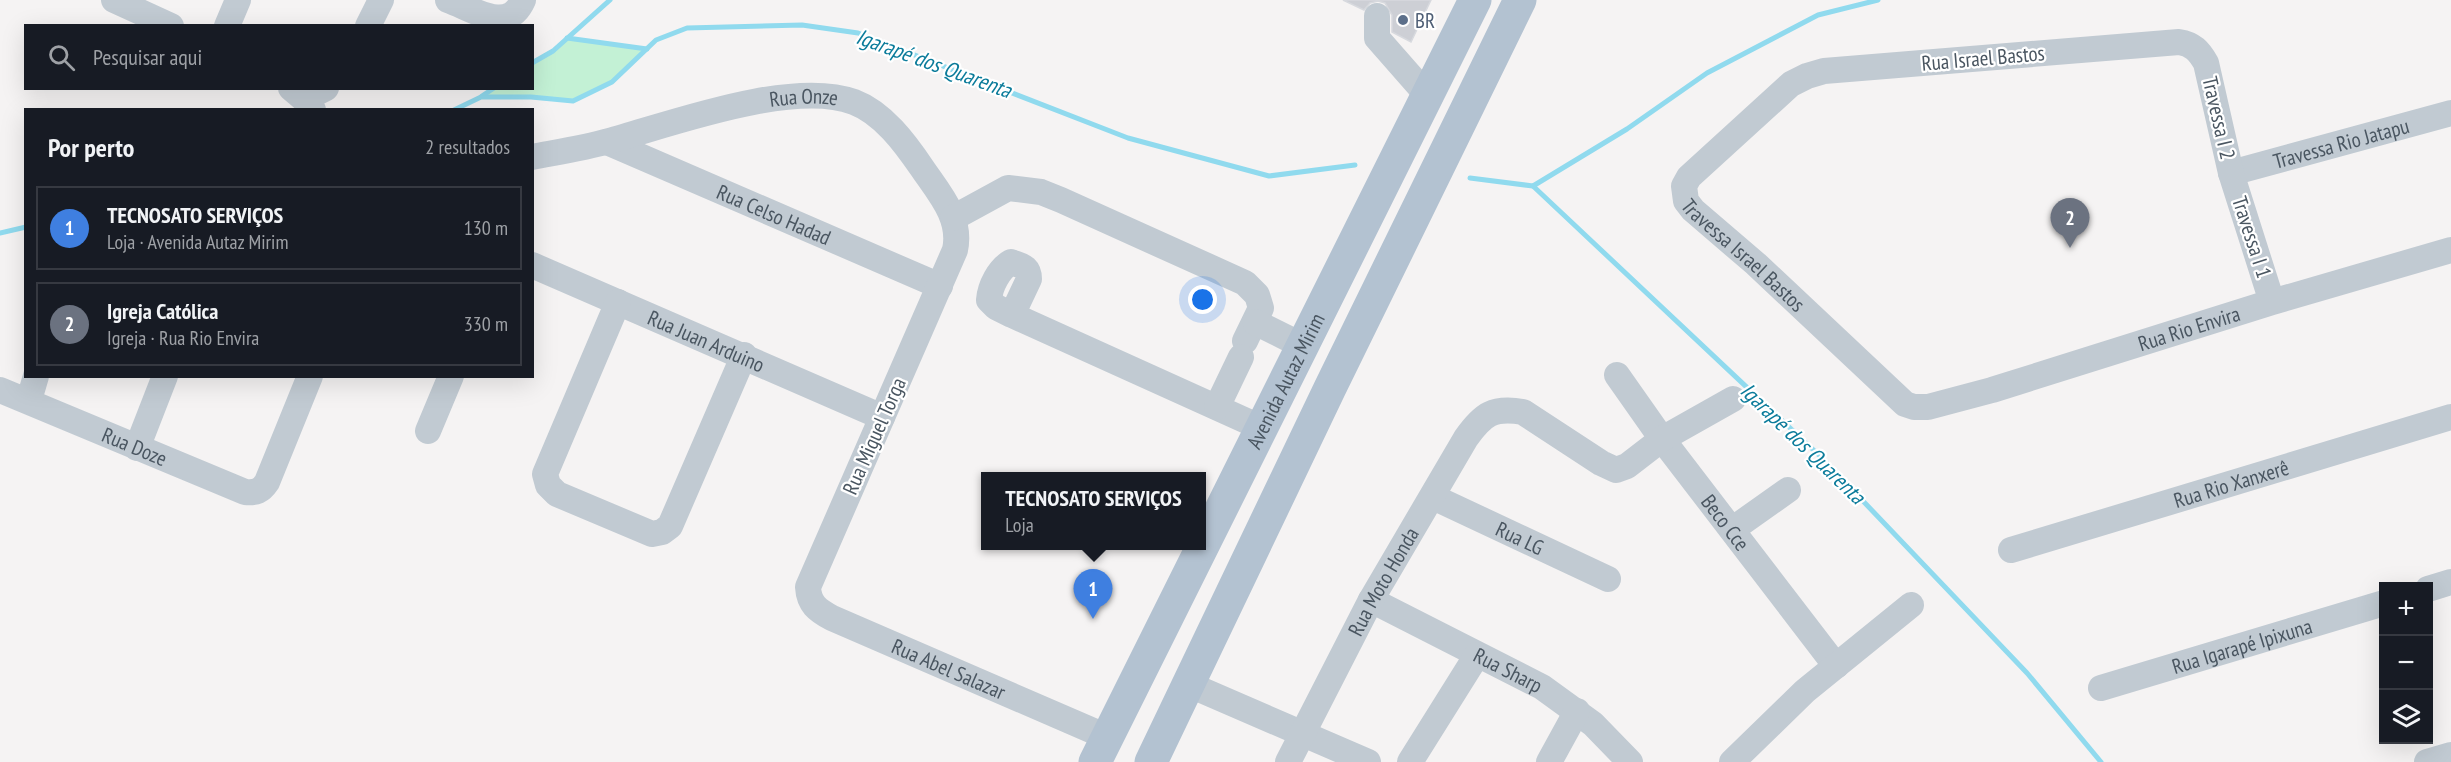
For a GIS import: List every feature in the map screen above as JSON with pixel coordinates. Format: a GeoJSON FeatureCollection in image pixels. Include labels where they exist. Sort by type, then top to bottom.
{"type":"FeatureCollection","features":[{"type":"Feature","properties":{"kind":"main road","name":"Avenida Autaz Mirim"},"geometry":{"type":"LineString","coordinates":[[1206,530],[1262,428],[1475,0]]}},
{"type":"Feature","properties":{"kind":"main road","name":"Avenida Autaz Mirim"},"geometry":{"type":"LineString","coordinates":[[1151,762],[1190,685],[1330,388],[1520,0]]}},
{"type":"Feature","properties":{"kind":"main road"},"geometry":{"type":"LineString","coordinates":[[1297,358],[1330,388]]}},
{"type":"Feature","properties":{"kind":"main road","name":"Avenida Autaz Mirim"},"geometry":{"type":"LineString","coordinates":[[1101,750],[1195,550]]}},
{"type":"Feature","properties":{"kind":"street"},"geometry":{"type":"LineString","coordinates":[[114,0],[167,24]]}},
{"type":"Feature","properties":{"kind":"street"},"geometry":{"type":"LineString","coordinates":[[228,24],[238,0]]}},
{"type":"Feature","properties":{"kind":"street"},"geometry":{"type":"LineString","coordinates":[[369,24],[381,0]]}},
{"type":"Feature","properties":{"kind":"street"},"geometry":{"type":"LineString","coordinates":[[448,0],[501,19],[516,13],[523,0]]}},
{"type":"Feature","properties":{"kind":"street"},"geometry":{"type":"LineString","coordinates":[[1377,16],[1377,38],[1427,95]]}},
{"type":"Feature","properties":{"kind":"street","name":"Rua Israel Bastos"},"geometry":{"type":"LineString","coordinates":[[1791,84],[1824,71],[2179,42]]}},
{"type":"Feature","properties":{"kind":"street","name":"Travessa I 2"},"geometry":{"type":"LineString","coordinates":[[2179,42],[2189,44],[2196,49],[2206,63],[2232,173]]}},
{"type":"Feature","properties":{"kind":"street","name":"Travessa Israel Bastos"},"geometry":{"type":"LineString","coordinates":[[1791,84],[1689,177],[1684,186],[1686,201],[1693,210],[1764,272],[1905,404],[1914,407],[1928,407]]}},
{"type":"Feature","properties":{"kind":"street","name":"Rua Onze"},"geometry":{"type":"LineString","coordinates":[[534,157],[607,142],[670,122],[775,98],[833,97],[854,102],[873,112],[892,130],[913,154],[950,210],[958,237],[956,250],[940,285]]}},
{"type":"Feature","properties":{"kind":"street","name":"Travessa Rio Jatapu"},"geometry":{"type":"LineString","coordinates":[[2232,173],[2451,113]]}},
{"type":"Feature","properties":{"kind":"street","name":"Rua Celso Hadad"},"geometry":{"type":"LineString","coordinates":[[607,142],[940,285]]}},
{"type":"Feature","properties":{"kind":"street","name":"Travessa I 1"},"geometry":{"type":"LineString","coordinates":[[2232,173],[2272,302]]}},
{"type":"Feature","properties":{"kind":"street"},"geometry":{"type":"LineString","coordinates":[[953,218],[1008,188],[1041,192],[1245,283],[1257,295],[1261,308],[1217,407]]}},
{"type":"Feature","properties":{"kind":"street","name":"Rua Rio Envira"},"geometry":{"type":"LineString","coordinates":[[1928,407],[1992,390],[2272,302],[2451,250]]}},
{"type":"Feature","properties":{"kind":"street","name":"Rua Juan Arduino"},"geometry":{"type":"LineString","coordinates":[[534,266],[744,355],[882,417]]}},
{"type":"Feature","properties":{"kind":"street","name":"Rua Miguel Torga"},"geometry":{"type":"LineString","coordinates":[[808,587],[940,285]]}},
{"type":"Feature","properties":{"kind":"street"},"geometry":{"type":"LineString","coordinates":[[618,302],[545,474],[548,485],[557,494],[652,534],[662,532],[670,526],[744,355]]}},
{"type":"Feature","properties":{"kind":"street"},"geometry":{"type":"LineString","coordinates":[[1012,315],[1262,428]]}},
{"type":"Feature","properties":{"kind":"street"},"geometry":{"type":"LineString","coordinates":[[1247,340],[1297,358]]}},
{"type":"Feature","properties":{"kind":"street","name":"Beco Cce"},"geometry":{"type":"LineString","coordinates":[[1617,375],[1662,439],[1836,666]]}},
{"type":"Feature","properties":{"kind":"street"},"geometry":{"type":"LineString","coordinates":[[137,448],[164,378]]}},
{"type":"Feature","properties":{"kind":"street","name":"Rua Doze"},"geometry":{"type":"LineString","coordinates":[[0,390],[33,388],[137,448],[252,493],[261,490],[267,482],[309,378]]}},
{"type":"Feature","properties":{"kind":"street"},"geometry":{"type":"LineString","coordinates":[[428,431],[450,378]]}},
{"type":"Feature","properties":{"kind":"street"},"geometry":{"type":"LineString","coordinates":[[1662,439],[1732,399]]}},
{"type":"Feature","properties":{"kind":"street","name":"Rua Moto Honda"},"geometry":{"type":"LineString","coordinates":[[1288,762],[1371,600],[1466,438],[1484,416],[1492,412],[1508,410],[1523,412],[1601,463],[1616,470],[1627,466],[1662,439]]}},
{"type":"Feature","properties":{"kind":"street","name":"Rua Rio Xanxerê"},"geometry":{"type":"LineString","coordinates":[[2011,550],[2451,417]]}},
{"type":"Feature","properties":{"kind":"street"},"geometry":{"type":"LineString","coordinates":[[1733,529],[1788,490]]}},
{"type":"Feature","properties":{"kind":"street","name":"Rua LG"},"geometry":{"type":"LineString","coordinates":[[1433,497],[1608,579]]}},
{"type":"Feature","properties":{"kind":"street"},"geometry":{"type":"LineString","coordinates":[[2433,587],[2451,582]]}},
{"type":"Feature","properties":{"kind":"street","name":"Rua Abel Salazar"},"geometry":{"type":"LineString","coordinates":[[808,587],[809,598],[813,606],[823,613],[1101,750]]}},
{"type":"Feature","properties":{"kind":"street","name":"Rua Sharp"},"geometry":{"type":"LineString","coordinates":[[1371,600],[1542,687],[1577,711],[1614,743],[1630,762]]}},
{"type":"Feature","properties":{"kind":"street"},"geometry":{"type":"LineString","coordinates":[[1732,762],[1805,691],[1911,605]]}},
{"type":"Feature","properties":{"kind":"street","name":"Rua Igarapé Ipixuna"},"geometry":{"type":"LineString","coordinates":[[2101,688],[2379,605]]}},
{"type":"Feature","properties":{"kind":"street"},"geometry":{"type":"LineString","coordinates":[[1410,762],[1477,655]]}},
{"type":"Feature","properties":{"kind":"street"},"geometry":{"type":"LineString","coordinates":[[1190,685],[1368,762]]}},
{"type":"Feature","properties":{"kind":"street"},"geometry":{"type":"LineString","coordinates":[[1549,762],[1577,711]]}},
{"type":"Feature","properties":{"kind":"street"},"geometry":{"type":"LineString","coordinates":[[2427,762],[2451,755]]}},
{"type":"Feature","properties":{"kind":"green space"},"geometry":{"type":"Polygon","coordinates":[[[567,38],[647,49],[612,82],[573,101],[531,97],[481,97],[492,90],[534,90],[534,62],[553,51],[567,38]]]}},
{"type":"Feature","properties":{"kind":"building","name":"BR"},"geometry":{"type":"Polygon","coordinates":[[[1343,0],[1431,0],[1411,42],[1392,32],[1392,15],[1385,3],[1378,1],[1370,3],[1364,10],[1343,0]]]}},
{"type":"Feature","properties":{"kind":"waterway"},"geometry":{"type":"LineString","coordinates":[[534,62],[553,51],[610,0]]}},
{"type":"Feature","properties":{"kind":"waterway"},"geometry":{"type":"LineString","coordinates":[[1533,186],[1627,129],[1707,73],[1818,15],[1878,0]]}},
{"type":"Feature","properties":{"kind":"waterway","name":"Igarapé dos Quarenta"},"geometry":{"type":"LineString","coordinates":[[458,108],[481,97],[531,97],[573,101],[612,82],[656,40],[687,28],[802,25],[858,33],[1128,138],[1269,176],[1355,165]]}},
{"type":"Feature","properties":{"kind":"waterway"},"geometry":{"type":"LineString","coordinates":[[567,38],[647,49]]}},
{"type":"Feature","properties":{"kind":"waterway"},"geometry":{"type":"LineString","coordinates":[[482,96],[491,90]]}},
{"type":"Feature","properties":{"kind":"waterway","name":"Igarapé dos Quarenta"},"geometry":{"type":"LineString","coordinates":[[1470,178],[1533,186],[1822,458],[2027,673],[2101,762]]}},
{"type":"Feature","properties":{"kind":"waterway","name":"Igarapé dos Quarenta"},"geometry":{"type":"LineString","coordinates":[[0,233],[24,227]]}},
{"type":"Feature","properties":{"kind":"place","name":"BR"},"geometry":{"type":"Point","coordinates":[1403,20]}},
{"type":"Feature","properties":{"kind":"place","name":"Igreja Católica"},"geometry":{"type":"Point","coordinates":[2070,248]}},
{"type":"Feature","properties":{"kind":"place","name":"TECNOSATO SERVIÇOS"},"geometry":{"type":"Point","coordinates":[1093,619]}}]}
